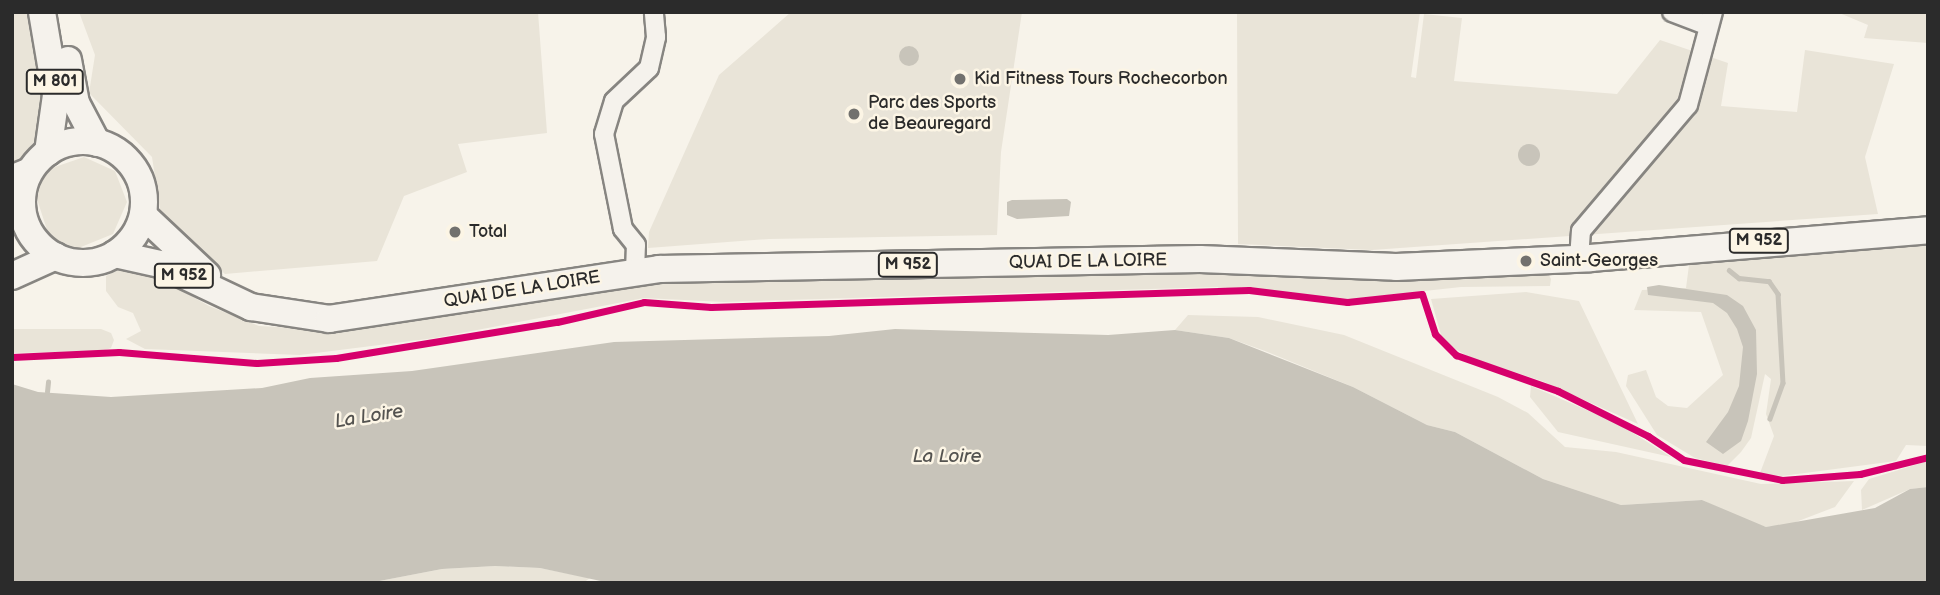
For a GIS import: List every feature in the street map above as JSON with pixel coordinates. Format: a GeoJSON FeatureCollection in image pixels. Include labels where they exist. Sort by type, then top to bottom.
{"type":"FeatureCollection","features":[{"type":"Feature","properties":{"kind":"main road","name":"M 801"},"geometry":{"type":"LineString","coordinates":[[31,164],[56,95],[42,12]]}},
{"type":"Feature","properties":{"kind":"main road","name":"M 801"},"geometry":{"type":"LineString","coordinates":[[55,12],[76,103],[97,143]]}},
{"type":"Feature","properties":{"kind":"main road"},"geometry":{"type":"LineString","coordinates":[[80,141],[97,143],[129,162],[139,178],[142,215],[127,244],[115,254],[82,263],[55,256],[30,233],[18,211],[31,164],[80,141]]}},
{"type":"Feature","properties":{"kind":"main road","name":"M 952"},"geometry":{"type":"LineString","coordinates":[[142,215],[183,256],[251,307]]}},
{"type":"Feature","properties":{"kind":"main road","name":"QUAI DE LA LOIRE"},"geometry":{"type":"LineString","coordinates":[[251,307],[304,318],[360,316],[635,272],[1181,259],[1396,267],[1579,259],[1928,230]]}},
{"type":"Feature","properties":{"kind":"main road","name":"M 952"},"geometry":{"type":"LineString","coordinates":[[115,254],[160,264],[251,307]]}},
{"type":"Feature","properties":{"kind":"main road"},"geometry":{"type":"LineString","coordinates":[[12,276],[55,256]]}},
{"type":"Feature","properties":{"kind":"street"},"geometry":{"type":"LineString","coordinates":[[635,272],[636,245],[623,229],[604,134],[614,101],[649,68],[656,37],[654,12]]}},
{"type":"Feature","properties":{"kind":"street"},"geometry":{"type":"LineString","coordinates":[[1579,259],[1581,231],[1688,105],[1710,19],[1672,12]]}},
{"type":"Feature","properties":{"kind":"shaded area"},"geometry":{"type":"Polygon","coordinates":[[[12,12],[28,12],[40,38],[45,112],[39,140],[12,167],[12,12]]]}},
{"type":"Feature","properties":{"kind":"shaded area"},"geometry":{"type":"Polygon","coordinates":[[[79,12],[538,12],[547,133],[458,144],[467,172],[404,196],[377,261],[225,274],[161,216],[152,157],[89,93],[95,55],[79,12]]]}},
{"type":"Feature","properties":{"kind":"shaded area","name":"Parc des Sports de Beauregard"},"geometry":{"type":"Polygon","coordinates":[[[791,12],[1022,12],[1001,152],[997,235],[769,239],[648,248],[649,232],[719,75],[791,12]]]}},
{"type":"Feature","properties":{"kind":"shaded area"},"geometry":{"type":"Polygon","coordinates":[[[1237,12],[1420,12],[1411,77],[1416,78],[1424,14],[1462,18],[1454,81],[1617,94],[1660,40],[1728,63],[1721,106],[1797,112],[1805,50],[1894,64],[1865,157],[1878,214],[1372,250],[1238,244],[1237,12]]]}},
{"type":"Feature","properties":{"kind":"shaded area"},"geometry":{"type":"Polygon","coordinates":[[[1837,12],[1928,12],[1928,43],[1864,38],[1868,25],[1837,12]]]}},
{"type":"Feature","properties":{"kind":"shaded area"},"geometry":{"type":"Polygon","coordinates":[[[84,157],[115,171],[127,202],[113,234],[81,247],[80,252],[61,248],[43,234],[47,230],[37,199],[41,182],[52,168],[84,157]]]}},
{"type":"Feature","properties":{"kind":"shaded area"},"geometry":{"type":"Polygon","coordinates":[[[1928,245],[1928,446],[1906,445],[1896,461],[1782,476],[1760,473],[1774,436],[1766,414],[1771,379],[1765,374],[1751,438],[1741,452],[1727,466],[1695,458],[1657,435],[1626,386],[1628,375],[1646,370],[1656,397],[1668,406],[1687,408],[1723,375],[1701,312],[1634,310],[1642,290],[1686,288],[1689,265],[1738,256],[1928,245]]]}},
{"type":"Feature","properties":{"kind":"shaded area"},"geometry":{"type":"Polygon","coordinates":[[[1221,267],[1549,275],[1551,279],[1550,286],[1461,287],[1352,299],[1217,287],[724,302],[644,298],[435,338],[300,355],[145,349],[126,339],[141,331],[133,313],[118,307],[106,291],[106,276],[120,269],[145,270],[209,306],[259,326],[350,331],[659,278],[1221,267]]]}},
{"type":"Feature","properties":{"kind":"shaded area"},"geometry":{"type":"Polygon","coordinates":[[[1526,292],[1579,301],[1638,424],[1542,381],[1471,358],[1443,342],[1431,299],[1526,292]]]}},
{"type":"Feature","properties":{"kind":"shaded area"},"geometry":{"type":"Polygon","coordinates":[[[1188,315],[1258,317],[1344,335],[1498,397],[1528,413],[1565,447],[1616,452],[1761,484],[1854,481],[1835,507],[1788,525],[1766,527],[1746,521],[1702,500],[1621,505],[1543,479],[1455,432],[1427,425],[1353,387],[1265,351],[1229,338],[1175,330],[1188,315]]]}},
{"type":"Feature","properties":{"kind":"shaded area"},"geometry":{"type":"Polygon","coordinates":[[[12,329],[101,329],[111,333],[114,340],[111,348],[102,351],[12,353],[12,329]]]}},
{"type":"Feature","properties":{"kind":"shaded area"},"geometry":{"type":"Polygon","coordinates":[[[1531,386],[1619,424],[1671,457],[1558,432],[1530,397],[1531,386]]]}},
{"type":"Feature","properties":{"kind":"shaded area"},"geometry":{"type":"Polygon","coordinates":[[[1928,461],[1928,487],[1910,489],[1862,510],[1861,490],[1869,479],[1928,461]]]}},
{"type":"Feature","properties":{"kind":"shaded area"},"geometry":{"type":"Polygon","coordinates":[[[495,566],[540,568],[590,578],[583,583],[369,583],[442,569],[495,566]]]}},
{"type":"Feature","properties":{"kind":"water"},"geometry":{"type":"Polygon","coordinates":[[[905,46],[913,46],[919,56],[913,66],[905,66],[899,60],[899,52],[905,46]]]}},
{"type":"Feature","properties":{"kind":"water"},"geometry":{"type":"Polygon","coordinates":[[[1525,144],[1533,144],[1540,151],[1540,159],[1533,166],[1525,166],[1518,159],[1518,151],[1525,144]]]}},
{"type":"Feature","properties":{"kind":"water"},"geometry":{"type":"Polygon","coordinates":[[[1067,199],[1071,202],[1069,216],[1017,219],[1007,215],[1007,202],[1012,200],[1067,199]]]}},
{"type":"Feature","properties":{"kind":"water"},"geometry":{"type":"Polygon","coordinates":[[[1659,285],[1727,295],[1743,306],[1756,330],[1757,374],[1748,421],[1741,441],[1723,454],[1706,442],[1728,412],[1739,386],[1743,347],[1737,329],[1727,313],[1713,303],[1648,295],[1647,287],[1659,285]]]}},
{"type":"Feature","properties":{"kind":"water","name":"La Loire"},"geometry":{"type":"Polygon","coordinates":[[[895,329],[1108,335],[1175,330],[1229,338],[1353,387],[1427,425],[1455,432],[1543,479],[1621,505],[1702,500],[1766,527],[1875,508],[1910,489],[1928,487],[1928,583],[610,583],[540,568],[495,566],[442,569],[369,583],[12,583],[12,384],[38,392],[111,397],[262,388],[310,378],[412,371],[614,342],[829,336],[895,329]]]}},
{"type":"Feature","properties":{"kind":"waterway"},"geometry":{"type":"LineString","coordinates":[[1729,270],[1739,278],[1769,281],[1778,294],[1783,383],[1770,419]]}},
{"type":"Feature","properties":{"kind":"waterway"},"geometry":{"type":"LineString","coordinates":[[47,392],[48,382]]}},
{"type":"Feature","properties":{"kind":"cycle path"},"geometry":{"type":"LineString","coordinates":[[12,357],[119,352],[257,363],[336,358],[557,322],[644,302],[711,307],[1249,290],[1347,302],[1422,294],[1435,334],[1456,355],[1558,391],[1648,436],[1684,460],[1782,480],[1860,474],[1928,457]]}},
{"type":"Feature","properties":{"kind":"place","name":"Kid Fitness Tours Rochecorbon"},"geometry":{"type":"Point","coordinates":[960,79]}},
{"type":"Feature","properties":{"kind":"place","name":"Parc des Sports de Beauregard"},"geometry":{"type":"Point","coordinates":[854,114]}},
{"type":"Feature","properties":{"kind":"place","name":"Total"},"geometry":{"type":"Point","coordinates":[455,232]}},
{"type":"Feature","properties":{"kind":"place","name":"Saint-Georges"},"geometry":{"type":"Point","coordinates":[1526,261]}}]}
